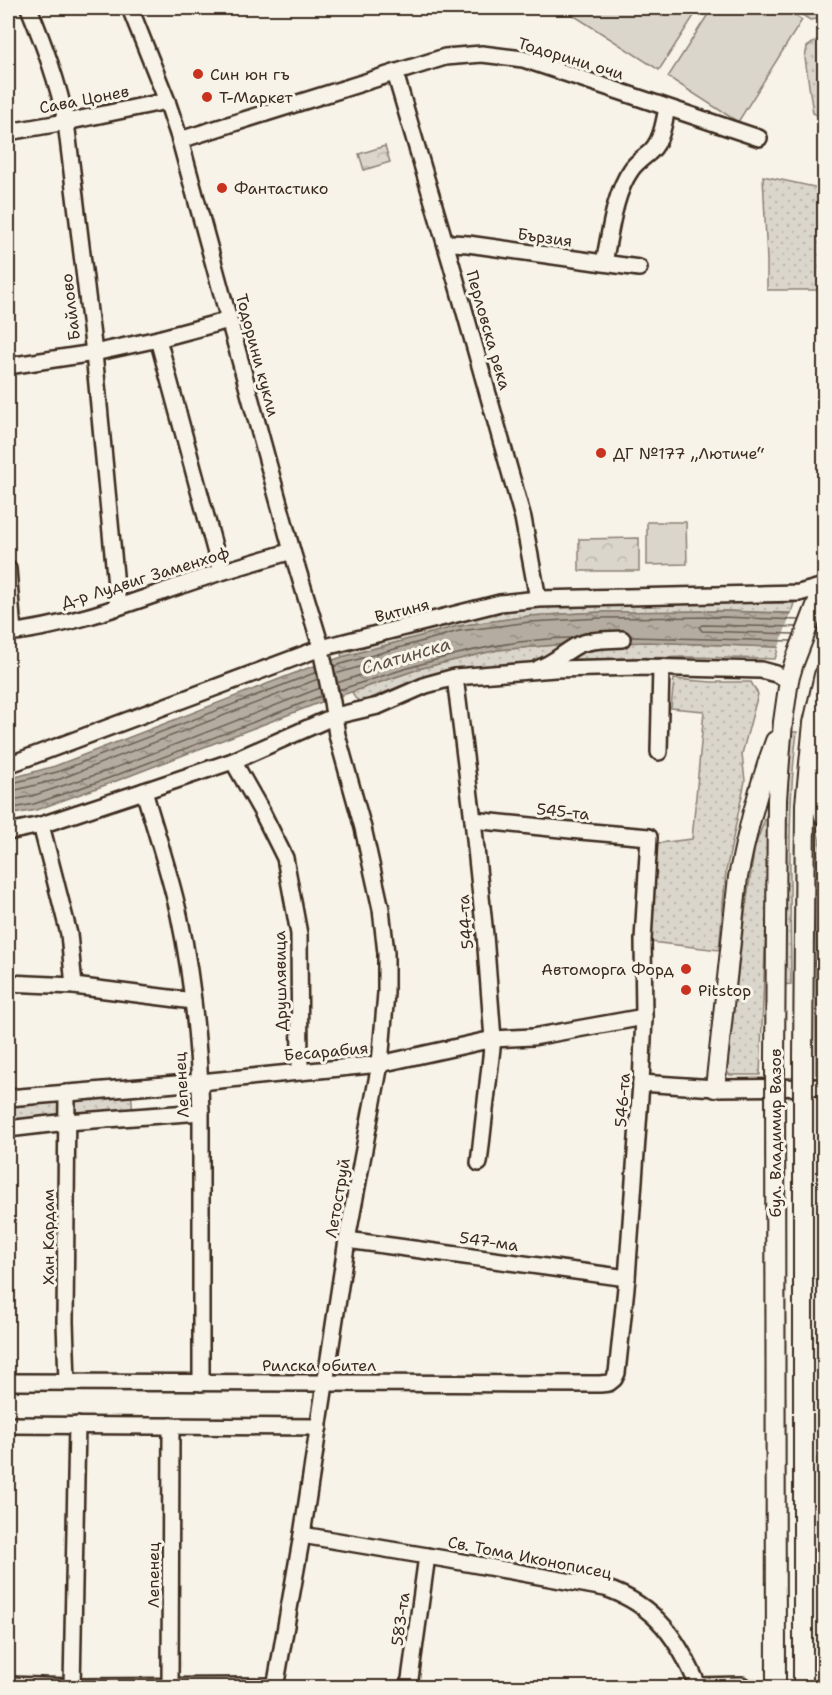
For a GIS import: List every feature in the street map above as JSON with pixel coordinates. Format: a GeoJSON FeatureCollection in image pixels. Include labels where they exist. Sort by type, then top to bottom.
{"type":"FeatureCollection","features":[{"type":"Feature","properties":{"kind":"main road","name":"бул. Владимир Вазов"},"geometry":{"type":"LineString","coordinates":[[776,1688],[777,799],[789,680],[824,585]]}},
{"type":"Feature","properties":{"kind":"main road","name":"бул. Владимир Вазов"},"geometry":{"type":"LineString","coordinates":[[803,1688],[803,1059],[806,804],[813,723],[823,683]]}},
{"type":"Feature","properties":{"kind":"main road"},"geometry":{"type":"LineString","coordinates":[[715,1088],[741,861],[763,773],[783,722]]}},
{"type":"Feature","properties":{"kind":"main road"},"geometry":{"type":"LineString","coordinates":[[810,755],[825,816]]}},
{"type":"Feature","properties":{"kind":"street","name":"Байлово"},"geometry":{"type":"LineString","coordinates":[[29,8],[54,73],[66,122],[94,353],[118,607]]}},
{"type":"Feature","properties":{"kind":"street","name":"Тодорини кукли"},"geometry":{"type":"LineString","coordinates":[[130,8],[180,140],[322,654],[333,709]]}},
{"type":"Feature","properties":{"kind":"street","name":"Тодорини очи"},"geometry":{"type":"LineString","coordinates":[[180,140],[445,57],[483,54],[523,58],[759,138]]}},
{"type":"Feature","properties":{"kind":"street","name":"Перловска река"},"geometry":{"type":"LineString","coordinates":[[395,73],[523,518],[538,599]]}},
{"type":"Feature","properties":{"kind":"street","name":"Сава Цонев"},"geometry":{"type":"LineString","coordinates":[[8,132],[167,101]]}},
{"type":"Feature","properties":{"kind":"street"},"geometry":{"type":"LineString","coordinates":[[604,263],[622,186],[632,169],[653,150],[660,138],[667,108]]}},
{"type":"Feature","properties":{"kind":"street","name":"Бързия"},"geometry":{"type":"LineString","coordinates":[[446,245],[468,244],[639,268]]}},
{"type":"Feature","properties":{"kind":"street"},"geometry":{"type":"LineString","coordinates":[[8,366],[94,353],[229,320]]}},
{"type":"Feature","properties":{"kind":"street"},"geometry":{"type":"LineString","coordinates":[[158,339],[221,572]]}},
{"type":"Feature","properties":{"kind":"street","name":"Д-р Лудвиг Заменхоф"},"geometry":{"type":"LineString","coordinates":[[10,633],[68,621],[118,607],[292,551]]}},
{"type":"Feature","properties":{"kind":"street"},"geometry":{"type":"LineString","coordinates":[[8,569],[10,633]]}},
{"type":"Feature","properties":{"kind":"street","name":"Витиня"},"geometry":{"type":"LineString","coordinates":[[8,765],[322,654],[501,603],[538,599],[799,593],[824,585]]}},
{"type":"Feature","properties":{"kind":"street"},"geometry":{"type":"LineString","coordinates":[[526,672],[546,666],[586,642],[622,639]]}},
{"type":"Feature","properties":{"kind":"street"},"geometry":{"type":"LineString","coordinates":[[659,752],[662,667]]}},
{"type":"Feature","properties":{"kind":"street"},"geometry":{"type":"LineString","coordinates":[[8,832],[41,825],[232,761],[333,709],[378,706],[455,677],[662,667],[761,670],[789,680]]}},
{"type":"Feature","properties":{"kind":"street","name":"544-та"},"geometry":{"type":"LineString","coordinates":[[455,677],[473,819],[493,1039],[479,1163]]}},
{"type":"Feature","properties":{"kind":"street","name":"Летоструй"},"geometry":{"type":"LineString","coordinates":[[275,1687],[302,1535],[347,1240],[380,1064],[386,973],[381,909],[333,709]]}},
{"type":"Feature","properties":{"kind":"street","name":"Друшлявица"},"geometry":{"type":"LineString","coordinates":[[232,761],[262,812],[285,858],[299,934],[300,1072]]}},
{"type":"Feature","properties":{"kind":"street","name":"Лепенец"},"geometry":{"type":"LineString","coordinates":[[144,791],[178,915],[194,1001],[201,1112],[201,1383]]}},
{"type":"Feature","properties":{"kind":"street","name":"545-та"},"geometry":{"type":"LineString","coordinates":[[473,819],[649,837]]}},
{"type":"Feature","properties":{"kind":"street"},"geometry":{"type":"LineString","coordinates":[[41,825],[69,934],[74,986]]}},
{"type":"Feature","properties":{"kind":"street","name":"546-та"},"geometry":{"type":"LineString","coordinates":[[619,1365],[641,1083],[644,1017],[643,940],[649,837]]}},
{"type":"Feature","properties":{"kind":"street"},"geometry":{"type":"LineString","coordinates":[[8,983],[74,986],[194,1001]]}},
{"type":"Feature","properties":{"kind":"street","name":"Бесарабия"},"geometry":{"type":"LineString","coordinates":[[8,1098],[380,1064],[493,1039],[533,1037],[644,1017]]}},
{"type":"Feature","properties":{"kind":"street"},"geometry":{"type":"LineString","coordinates":[[641,1083],[715,1088],[825,1087]]}},
{"type":"Feature","properties":{"kind":"street","name":"Хан Кардам"},"geometry":{"type":"LineString","coordinates":[[67,1093],[65,1322],[67,1382]]}},
{"type":"Feature","properties":{"kind":"street"},"geometry":{"type":"LineString","coordinates":[[8,1129],[201,1112]]}},
{"type":"Feature","properties":{"kind":"street","name":"547-ма"},"geometry":{"type":"LineString","coordinates":[[347,1240],[627,1278]]}},
{"type":"Feature","properties":{"kind":"street","name":"Рилска обител"},"geometry":{"type":"LineString","coordinates":[[8,1382],[600,1384],[609,1383],[614,1379],[619,1365]]}},
{"type":"Feature","properties":{"kind":"street"},"geometry":{"type":"LineString","coordinates":[[8,1425],[319,1427]]}},
{"type":"Feature","properties":{"kind":"street"},"geometry":{"type":"LineString","coordinates":[[72,1687],[77,1425]]}},
{"type":"Feature","properties":{"kind":"street","name":"Лепенец"},"geometry":{"type":"LineString","coordinates":[[171,1426],[171,1687]]}},
{"type":"Feature","properties":{"kind":"street","name":"Св. Тома Иконописец"},"geometry":{"type":"LineString","coordinates":[[302,1535],[605,1588],[620,1593],[645,1607],[661,1622],[681,1651],[698,1687],[742,1686]]}},
{"type":"Feature","properties":{"kind":"street","name":"583-та"},"geometry":{"type":"LineString","coordinates":[[407,1688],[427,1556]]}},
{"type":"Feature","properties":{"kind":"street"},"geometry":{"type":"LineString","coordinates":[[8,1685],[275,1687]]}},
{"type":"Feature","properties":{"kind":"green space"},"geometry":{"type":"Polygon","coordinates":[[[562,8],[699,8],[659,70],[562,8]]]}},
{"type":"Feature","properties":{"kind":"green space"},"geometry":{"type":"Polygon","coordinates":[[[712,8],[783,8],[802,20],[738,122],[668,77],[712,8]]]}},
{"type":"Feature","properties":{"kind":"green space"},"geometry":{"type":"Polygon","coordinates":[[[791,8],[824,8],[824,18],[810,20],[791,8]]]}},
{"type":"Feature","properties":{"kind":"green space"},"geometry":{"type":"Polygon","coordinates":[[[824,38],[824,116],[821,117],[813,113],[805,58],[807,47],[824,38]]]}},
{"type":"Feature","properties":{"kind":"green space"},"geometry":{"type":"Polygon","coordinates":[[[385,146],[390,162],[364,170],[359,154],[385,146]]]}},
{"type":"Feature","properties":{"kind":"green space"},"geometry":{"type":"Polygon","coordinates":[[[763,176],[824,189],[824,290],[767,290],[763,176]]]}},
{"type":"Feature","properties":{"kind":"green space"},"geometry":{"type":"Polygon","coordinates":[[[647,522],[686,522],[687,564],[647,565],[647,522]]]}},
{"type":"Feature","properties":{"kind":"green space"},"geometry":{"type":"Polygon","coordinates":[[[639,538],[639,571],[579,571],[579,539],[639,538]]]}},
{"type":"Feature","properties":{"kind":"green space"},"geometry":{"type":"Polygon","coordinates":[[[633,602],[794,603],[791,613],[601,612],[529,616],[458,626],[342,657],[341,654],[459,621],[549,606],[633,602]]]}},
{"type":"Feature","properties":{"kind":"green space"},"geometry":{"type":"Polygon","coordinates":[[[648,642],[779,647],[775,659],[688,657],[561,660],[587,644],[648,642]]]}},
{"type":"Feature","properties":{"kind":"green space"},"geometry":{"type":"Polygon","coordinates":[[[567,644],[539,663],[423,677],[361,702],[352,692],[422,668],[497,650],[567,644]]]}},
{"type":"Feature","properties":{"kind":"green space"},"geometry":{"type":"Polygon","coordinates":[[[674,679],[751,682],[758,694],[742,754],[745,781],[726,871],[719,950],[651,942],[653,858],[658,843],[692,839],[704,711],[671,708],[674,679]]]}},
{"type":"Feature","properties":{"kind":"green space"},"geometry":{"type":"Polygon","coordinates":[[[789,732],[797,732],[790,826],[791,984],[782,985],[783,842],[789,732]]]}},
{"type":"Feature","properties":{"kind":"green space"},"geometry":{"type":"Polygon","coordinates":[[[771,803],[760,1075],[730,1075],[727,1067],[746,905],[755,846],[771,803]]]}},
{"type":"Feature","properties":{"kind":"green space"},"geometry":{"type":"Polygon","coordinates":[[[816,824],[824,871],[824,1073],[816,1074],[816,824]]]}},
{"type":"Feature","properties":{"kind":"green space"},"geometry":{"type":"Polygon","coordinates":[[[131,1088],[133,1117],[8,1129],[8,1098],[131,1088]]]}},
{"type":"Feature","properties":{"kind":"green space"},"geometry":{"type":"Polygon","coordinates":[[[817,1458],[824,1458],[824,1548],[818,1549],[817,1458]]]}},
{"type":"Feature","properties":{"kind":"water","name":"Слатинска"},"geometry":{"type":"Polygon","coordinates":[[[724,611],[824,615],[824,649],[648,642],[567,644],[497,650],[422,668],[316,704],[36,810],[8,815],[8,779],[55,766],[342,657],[458,626],[529,616],[601,612],[724,611]]]}},
{"type":"Feature","properties":{"kind":"pier"},"geometry":{"type":"Polygon","coordinates":[[[792,610],[824,612],[824,652],[778,650],[792,610]]]}},
{"type":"Feature","properties":{"kind":"tunnel"},"geometry":{"type":"LineString","coordinates":[[742,1685],[824,1687]]}},
{"type":"Feature","properties":{"kind":"place","name":"Син юн гъ"},"geometry":{"type":"Point","coordinates":[198,74]}},
{"type":"Feature","properties":{"kind":"place","name":"Т-Маркет"},"geometry":{"type":"Point","coordinates":[207,97]}},
{"type":"Feature","properties":{"kind":"place","name":"Фантастико"},"geometry":{"type":"Point","coordinates":[222,188]}},
{"type":"Feature","properties":{"kind":"place","name":"ДГ №177 „Лютиче“"},"geometry":{"type":"Point","coordinates":[601,453]}},
{"type":"Feature","properties":{"kind":"place","name":"Автоморга Форд"},"geometry":{"type":"Point","coordinates":[686,969]}},
{"type":"Feature","properties":{"kind":"place","name":"Pitstop"},"geometry":{"type":"Point","coordinates":[686,990]}}]}
